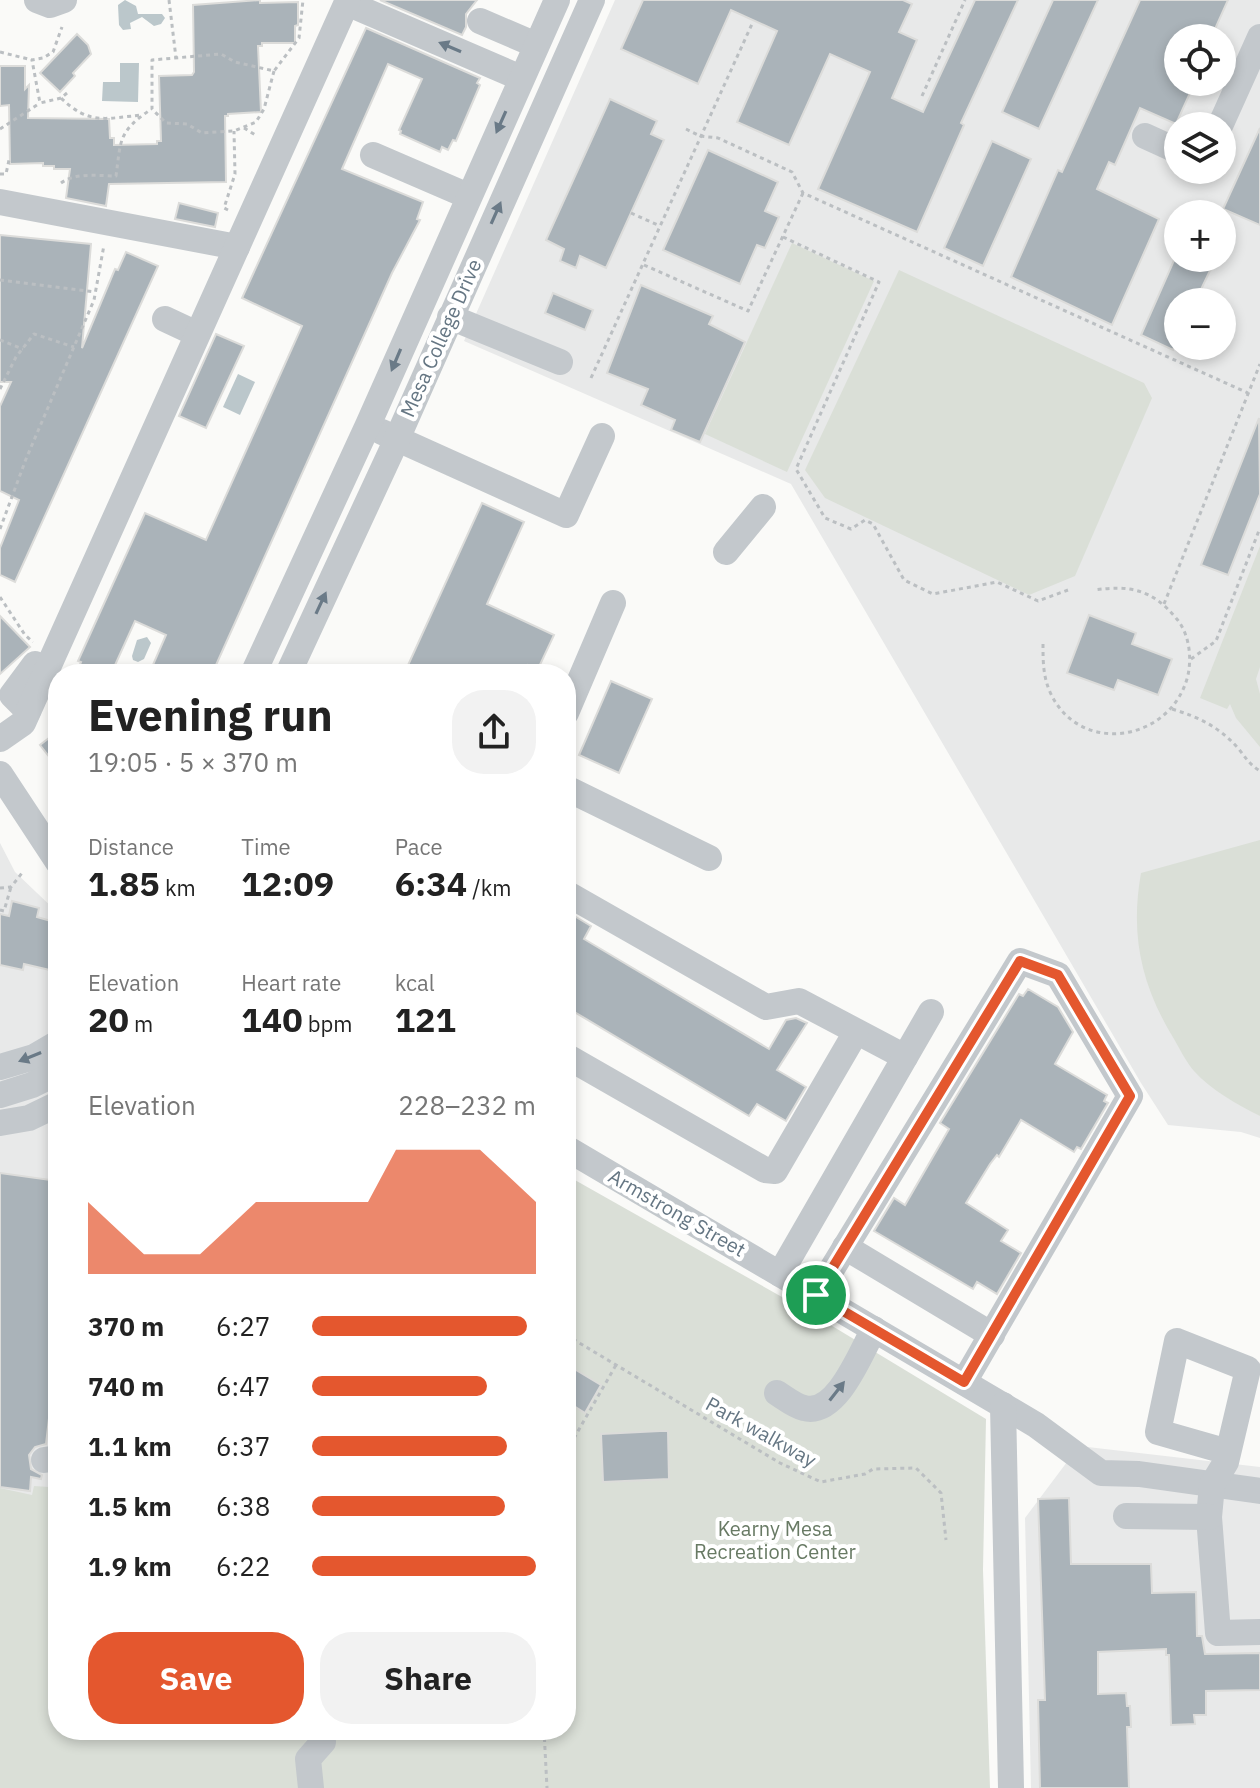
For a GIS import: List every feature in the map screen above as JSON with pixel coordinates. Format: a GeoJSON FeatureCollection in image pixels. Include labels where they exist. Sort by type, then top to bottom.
{"type":"FeatureCollection","features":[{"type":"Feature","properties":{"kind":"street"},"geometry":{"type":"LineString","coordinates":[[37,0],[63,8]]}},
{"type":"Feature","properties":{"kind":"street","name":"Mesa College Drive"},"geometry":{"type":"LineString","coordinates":[[258,664],[557,0]]}},
{"type":"Feature","properties":{"kind":"street","name":"Mesa College Drive"},"geometry":{"type":"LineString","coordinates":[[293,664],[397,439],[592,0]]}},
{"type":"Feature","properties":{"kind":"street"},"geometry":{"type":"LineString","coordinates":[[50,664],[348,1],[521,78]]}},
{"type":"Feature","properties":{"kind":"street"},"geometry":{"type":"LineString","coordinates":[[480,21],[536,45]]}},
{"type":"Feature","properties":{"kind":"street"},"geometry":{"type":"LineString","coordinates":[[1226,112],[1260,37]]}},
{"type":"Feature","properties":{"kind":"street"},"geometry":{"type":"LineString","coordinates":[[1145,136],[1164,145]]}},
{"type":"Feature","properties":{"kind":"street"},"geometry":{"type":"LineString","coordinates":[[373,155],[468,196]]}},
{"type":"Feature","properties":{"kind":"street"},"geometry":{"type":"LineString","coordinates":[[0,202],[237,247]]}},
{"type":"Feature","properties":{"kind":"street"},"geometry":{"type":"LineString","coordinates":[[450,317],[560,362]]}},
{"type":"Feature","properties":{"kind":"street"},"geometry":{"type":"LineString","coordinates":[[165,319],[197,334]]}},
{"type":"Feature","properties":{"kind":"street"},"geometry":{"type":"LineString","coordinates":[[368,425],[566,515],[602,436]]}},
{"type":"Feature","properties":{"kind":"street"},"geometry":{"type":"LineString","coordinates":[[726,552],[763,507]]}},
{"type":"Feature","properties":{"kind":"street"},"geometry":{"type":"LineString","coordinates":[[576,690],[613,603]]}},
{"type":"Feature","properties":{"kind":"street"},"geometry":{"type":"LineString","coordinates":[[0,739],[23,723],[48,668]]}},
{"type":"Feature","properties":{"kind":"street"},"geometry":{"type":"LineString","coordinates":[[0,774],[48,847]]}},
{"type":"Feature","properties":{"kind":"street"},"geometry":{"type":"LineString","coordinates":[[576,793],[709,858]]}},
{"type":"Feature","properties":{"kind":"street"},"geometry":{"type":"LineString","coordinates":[[576,899],[766,1007],[799,1001],[905,1057]]}},
{"type":"Feature","properties":{"kind":"street"},"geometry":{"type":"LineString","coordinates":[[816,1295],[1020,961],[1058,975],[1130,1096],[964,1382]]}},
{"type":"Feature","properties":{"kind":"street"},"geometry":{"type":"LineString","coordinates":[[780,1274],[931,1012]]}},
{"type":"Feature","properties":{"kind":"street"},"geometry":{"type":"LineString","coordinates":[[576,1062],[765,1170],[775,1171],[856,1032]]}},
{"type":"Feature","properties":{"kind":"street"},"geometry":{"type":"LineString","coordinates":[[0,1067],[34,1057],[48,1049]]}},
{"type":"Feature","properties":{"kind":"street"},"geometry":{"type":"LineString","coordinates":[[0,1095],[48,1077]]}},
{"type":"Feature","properties":{"kind":"street"},"geometry":{"type":"LineString","coordinates":[[10,1122],[48,1108]]}},
{"type":"Feature","properties":{"kind":"street"},"geometry":{"type":"LineString","coordinates":[[10,1122],[48,1125]]}},
{"type":"Feature","properties":{"kind":"street","name":"Armstrong Street"},"geometry":{"type":"LineString","coordinates":[[576,1154],[1036,1425],[1101,1473],[1139,1474],[1260,1491]]}},
{"type":"Feature","properties":{"kind":"street"},"geometry":{"type":"LineString","coordinates":[[845,1247],[992,1335]]}},
{"type":"Feature","properties":{"kind":"street"},"geometry":{"type":"LineString","coordinates":[[777,1393],[806,1409],[824,1407],[840,1392],[874,1329]]}},
{"type":"Feature","properties":{"kind":"street"},"geometry":{"type":"LineString","coordinates":[[1228,1452],[1158,1432],[1177,1341],[1248,1369],[1226,1462],[1212,1485],[1209,1517],[1218,1633],[1260,1632]]}},
{"type":"Feature","properties":{"kind":"street"},"geometry":{"type":"LineString","coordinates":[[1003,1405],[1011,1788]]}},
{"type":"Feature","properties":{"kind":"street"},"geometry":{"type":"LineString","coordinates":[[1126,1516],[1209,1517]]}},
{"type":"Feature","properties":{"kind":"street"},"geometry":{"type":"LineString","coordinates":[[311,1788],[308,1759],[323,1742]]}},
{"type":"Feature","properties":{"kind":"path"},"geometry":{"type":"LineString","coordinates":[[169,0],[176,58]]}},
{"type":"Feature","properties":{"kind":"path"},"geometry":{"type":"LineString","coordinates":[[274,71],[235,62],[221,54],[152,60],[152,109],[166,123],[187,124],[202,133],[234,131],[256,122],[264,109],[274,71],[299,38],[303,0]]}},
{"type":"Feature","properties":{"kind":"path"},"geometry":{"type":"LineString","coordinates":[[922,96],[965,0]]}},
{"type":"Feature","properties":{"kind":"path"},"geometry":{"type":"LineString","coordinates":[[0,52],[32,60],[53,52],[59,40],[63,8]]}},
{"type":"Feature","properties":{"kind":"path"},"geometry":{"type":"LineString","coordinates":[[591,378],[752,24]]}},
{"type":"Feature","properties":{"kind":"path"},"geometry":{"type":"LineString","coordinates":[[32,60],[40,103]]}},
{"type":"Feature","properties":{"kind":"path"},"geometry":{"type":"LineString","coordinates":[[0,129],[40,103],[61,98],[67,93]]}},
{"type":"Feature","properties":{"kind":"path"},"geometry":{"type":"LineString","coordinates":[[61,98],[88,118],[143,115]]}},
{"type":"Feature","properties":{"kind":"path"},"geometry":{"type":"LineString","coordinates":[[61,183],[86,176],[116,176],[121,140],[129,126],[152,109]]}},
{"type":"Feature","properties":{"kind":"path"},"geometry":{"type":"LineString","coordinates":[[242,127],[257,136]]}},
{"type":"Feature","properties":{"kind":"path"},"geometry":{"type":"LineString","coordinates":[[686,129],[700,136],[718,138],[792,172],[803,193],[1248,393]]}},
{"type":"Feature","properties":{"kind":"path"},"geometry":{"type":"LineString","coordinates":[[234,131],[235,174],[224,208],[250,218]]}},
{"type":"Feature","properties":{"kind":"path"},"geometry":{"type":"LineString","coordinates":[[0,174],[6,174],[9,160]]}},
{"type":"Feature","properties":{"kind":"path"},"geometry":{"type":"LineString","coordinates":[[643,264],[748,311],[803,193]]}},
{"type":"Feature","properties":{"kind":"path"},"geometry":{"type":"LineString","coordinates":[[631,213],[660,226]]}},
{"type":"Feature","properties":{"kind":"path"},"geometry":{"type":"LineString","coordinates":[[783,237],[879,282],[796,469],[825,518],[851,529],[865,520],[873,524],[904,580],[933,594],[997,582],[1038,601],[1068,590]]}},
{"type":"Feature","properties":{"kind":"path"},"geometry":{"type":"LineString","coordinates":[[0,529],[95,292],[104,245]]}},
{"type":"Feature","properties":{"kind":"path"},"geometry":{"type":"LineString","coordinates":[[0,280],[95,292]]}},
{"type":"Feature","properties":{"kind":"path"},"geometry":{"type":"LineString","coordinates":[[0,389],[34,334],[74,347]]}},
{"type":"Feature","properties":{"kind":"path"},"geometry":{"type":"LineString","coordinates":[[0,340],[23,349]]}},
{"type":"Feature","properties":{"kind":"path"},"geometry":{"type":"LineString","coordinates":[[1164,604],[1260,364]]}},
{"type":"Feature","properties":{"kind":"path"},"geometry":{"type":"LineString","coordinates":[[1190,660],[1216,641],[1260,528]]}},
{"type":"Feature","properties":{"kind":"path"},"geometry":{"type":"LineString","coordinates":[[1043,644],[1043,669],[1051,694],[1066,714],[1087,728],[1109,734],[1133,733],[1154,724],[1172,709],[1185,689],[1190,660],[1188,643],[1179,622],[1164,604],[1144,592],[1120,587],[1094,590]]}},
{"type":"Feature","properties":{"kind":"path"},"geometry":{"type":"LineString","coordinates":[[0,597],[25,635],[37,644]]}},
{"type":"Feature","properties":{"kind":"path"},"geometry":{"type":"LineString","coordinates":[[1172,709],[1198,717],[1220,731],[1260,771]]}},
{"type":"Feature","properties":{"kind":"path"},"geometry":{"type":"LineString","coordinates":[[0,910],[4,911],[11,887],[22,873]]}},
{"type":"Feature","properties":{"kind":"path"},"geometry":{"type":"LineString","coordinates":[[0,888],[11,887]]}},
{"type":"Feature","properties":{"kind":"path","name":"Park walkway"},"geometry":{"type":"LineString","coordinates":[[576,1341],[780,1463],[821,1482],[865,1474],[873,1469],[916,1468],[941,1493],[946,1540]]}},
{"type":"Feature","properties":{"kind":"path"},"geometry":{"type":"LineString","coordinates":[[576,1435],[616,1365]]}},
{"type":"Feature","properties":{"kind":"path"},"geometry":{"type":"LineString","coordinates":[[545,1740],[547,1788]]}},
{"type":"Feature","properties":{"kind":"shaded area"},"geometry":{"type":"Polygon","coordinates":[[[125,0],[136,6],[138,14],[162,14],[165,18],[161,24],[154,26],[142,17],[130,23],[131,29],[123,30],[119,25],[118,5],[125,0]]]}},
{"type":"Feature","properties":{"kind":"shaded area"},"geometry":{"type":"Polygon","coordinates":[[[615,0],[1260,0],[1260,1138],[1241,1132],[1168,1125],[791,484],[464,341],[615,0]]]}},
{"type":"Feature","properties":{"kind":"shaded area"},"geometry":{"type":"Polygon","coordinates":[[[120,63],[139,63],[138,102],[102,101],[103,82],[120,82],[120,63]]]}},
{"type":"Feature","properties":{"kind":"shaded area"},"geometry":{"type":"Polygon","coordinates":[[[238,374],[255,382],[240,415],[223,407],[238,374]]]}},
{"type":"Feature","properties":{"kind":"shaded area"},"geometry":{"type":"Polygon","coordinates":[[[147,637],[151,643],[144,659],[138,662],[133,660],[137,640],[147,637]]]}},
{"type":"Feature","properties":{"kind":"shaded area"},"geometry":{"type":"Polygon","coordinates":[[[0,843],[15,872],[48,903],[48,1491],[0,1508],[0,843]]]}},
{"type":"Feature","properties":{"kind":"shaded area"},"geometry":{"type":"Polygon","coordinates":[[[1079,1446],[1260,1467],[1260,1788],[1031,1788],[1025,1518],[1079,1446]]]}},
{"type":"Feature","properties":{"kind":"green space"},"geometry":{"type":"Polygon","coordinates":[[[792,243],[874,281],[787,472],[705,434],[792,243]]]}},
{"type":"Feature","properties":{"kind":"green space"},"geometry":{"type":"Polygon","coordinates":[[[899,270],[1144,383],[1152,398],[1075,576],[1029,595],[825,498],[805,470],[899,270]]]}},
{"type":"Feature","properties":{"kind":"green space"},"geometry":{"type":"Polygon","coordinates":[[[1260,546],[1260,667],[1256,679],[1260,694],[1260,747],[1236,718],[1230,704],[1227,709],[1200,698],[1260,546]]]}},
{"type":"Feature","properties":{"kind":"green space"},"geometry":{"type":"Polygon","coordinates":[[[1260,840],[1260,1116],[1208,1084],[1186,1060],[1153,999],[1146,979],[1137,918],[1141,873],[1260,840]]]}},
{"type":"Feature","properties":{"kind":"green space","name":"Kearny Mesa Recreation Center"},"geometry":{"type":"Polygon","coordinates":[[[576,1181],[814,1315],[986,1419],[983,1570],[990,1788],[0,1788],[0,1488],[32,1495],[34,1486],[48,1487],[48,1740],[576,1740],[576,1181]]]}},
{"type":"Feature","properties":{"kind":"building"},"geometry":{"type":"Polygon","coordinates":[[[260,0],[260,3],[298,2],[295,43],[262,43],[258,46],[261,112],[225,116],[226,182],[109,184],[106,206],[66,198],[70,169],[54,169],[54,166],[43,166],[43,163],[10,164],[9,105],[0,106],[0,66],[25,66],[25,89],[29,85],[28,118],[109,119],[110,138],[114,138],[114,145],[157,144],[161,141],[159,76],[192,75],[194,72],[193,5],[260,0]]]}},
{"type":"Feature","properties":{"kind":"building"},"geometry":{"type":"Polygon","coordinates":[[[380,0],[477,0],[466,14],[466,27],[462,35],[380,0]]]}},
{"type":"Feature","properties":{"kind":"building"},"geometry":{"type":"Polygon","coordinates":[[[643,0],[903,0],[912,4],[899,32],[917,40],[892,98],[923,112],[975,0],[1018,0],[961,123],[964,125],[917,232],[818,189],[870,72],[830,54],[789,145],[737,122],[777,31],[731,10],[698,84],[621,49],[643,0]]]}},
{"type":"Feature","properties":{"kind":"building"},"geometry":{"type":"Polygon","coordinates":[[[1053,0],[1098,0],[1039,129],[1002,112],[1053,0]]]}},
{"type":"Feature","properties":{"kind":"building"},"geometry":{"type":"Polygon","coordinates":[[[1140,0],[1228,0],[1217,24],[1164,24],[1164,96],[1189,96],[1181,112],[1164,112],[1164,119],[1140,108],[1115,165],[1109,162],[1097,189],[1159,219],[1112,325],[1011,277],[1058,170],[1062,172],[1140,0]]]}},
{"type":"Feature","properties":{"kind":"building"},"geometry":{"type":"Polygon","coordinates":[[[366,28],[480,78],[477,83],[480,85],[456,141],[453,140],[448,150],[442,147],[440,152],[400,134],[399,130],[422,79],[388,64],[342,169],[423,202],[417,219],[420,220],[392,273],[216,664],[153,664],[166,635],[135,621],[116,664],[80,664],[78,661],[145,513],[206,540],[302,326],[242,298],[366,28]]]}},
{"type":"Feature","properties":{"kind":"building"},"geometry":{"type":"Polygon","coordinates":[[[77,34],[88,45],[91,54],[60,92],[40,73],[77,34]]]}},
{"type":"Feature","properties":{"kind":"building"},"geometry":{"type":"Polygon","coordinates":[[[610,99],[657,121],[651,134],[664,140],[606,268],[580,256],[576,268],[560,261],[564,249],[546,240],[610,99]]]}},
{"type":"Feature","properties":{"kind":"building"},"geometry":{"type":"Polygon","coordinates":[[[1260,128],[1260,225],[1236,215],[1236,200],[1227,200],[1260,128]]]}},
{"type":"Feature","properties":{"kind":"building"},"geometry":{"type":"Polygon","coordinates":[[[992,141],[1031,159],[983,266],[944,248],[992,141]]]}},
{"type":"Feature","properties":{"kind":"building"},"geometry":{"type":"Polygon","coordinates":[[[708,150],[778,182],[765,211],[779,217],[765,248],[757,245],[740,284],[663,250],[708,150]]]}},
{"type":"Feature","properties":{"kind":"building"},"geometry":{"type":"Polygon","coordinates":[[[179,203],[218,213],[215,227],[175,219],[179,203]]]}},
{"type":"Feature","properties":{"kind":"building"},"geometry":{"type":"Polygon","coordinates":[[[0,235],[91,244],[82,348],[115,269],[118,270],[126,252],[158,266],[15,582],[0,575],[0,548],[19,500],[0,491],[0,406],[11,382],[0,382],[0,235]]]}},
{"type":"Feature","properties":{"kind":"building"},"geometry":{"type":"Polygon","coordinates":[[[1169,272],[1209,272],[1202,288],[1164,288],[1164,346],[1141,335],[1169,272]]]}},
{"type":"Feature","properties":{"kind":"building"},"geometry":{"type":"Polygon","coordinates":[[[641,285],[713,316],[709,324],[745,342],[700,442],[671,430],[675,420],[641,405],[648,389],[607,373],[641,285]]]}},
{"type":"Feature","properties":{"kind":"building"},"geometry":{"type":"Polygon","coordinates":[[[553,293],[593,310],[585,330],[545,313],[553,293]]]}},
{"type":"Feature","properties":{"kind":"building"},"geometry":{"type":"Polygon","coordinates":[[[216,334],[244,346],[206,428],[179,416],[216,334]]]}},
{"type":"Feature","properties":{"kind":"building"},"geometry":{"type":"Polygon","coordinates":[[[1259,418],[1260,494],[1228,575],[1201,565],[1259,418]]]}},
{"type":"Feature","properties":{"kind":"building"},"geometry":{"type":"Polygon","coordinates":[[[482,503],[524,522],[487,604],[554,635],[540,664],[409,664],[482,503]]]}},
{"type":"Feature","properties":{"kind":"building"},"geometry":{"type":"Polygon","coordinates":[[[1089,615],[1136,633],[1132,644],[1172,659],[1158,695],[1118,680],[1114,690],[1067,673],[1089,615]]]}},
{"type":"Feature","properties":{"kind":"building"},"geometry":{"type":"Polygon","coordinates":[[[0,616],[30,647],[0,674],[0,616]]]}},
{"type":"Feature","properties":{"kind":"building"},"geometry":{"type":"Polygon","coordinates":[[[611,681],[652,699],[619,773],[579,755],[611,681]]]}},
{"type":"Feature","properties":{"kind":"building"},"geometry":{"type":"Polygon","coordinates":[[[48,739],[48,755],[40,745],[48,739]]]}},
{"type":"Feature","properties":{"kind":"building"},"geometry":{"type":"Polygon","coordinates":[[[12,901],[39,908],[37,917],[48,920],[48,970],[24,964],[23,970],[0,965],[0,914],[9,916],[12,901]]]}},
{"type":"Feature","properties":{"kind":"building"},"geometry":{"type":"Polygon","coordinates":[[[576,917],[591,926],[584,939],[769,1049],[786,1020],[796,1018],[807,1023],[777,1070],[806,1087],[786,1121],[757,1104],[749,1116],[576,1013],[576,917]]]}},
{"type":"Feature","properties":{"kind":"building"},"geometry":{"type":"Polygon","coordinates":[[[1028,989],[1058,1007],[1073,1032],[1055,1064],[1107,1095],[1104,1101],[1108,1103],[1081,1149],[1077,1147],[1074,1152],[1021,1120],[966,1203],[1008,1230],[1001,1241],[1021,1253],[997,1294],[977,1282],[973,1289],[874,1231],[894,1198],[905,1205],[949,1129],[940,1123],[1019,994],[1023,996],[1028,989]]]}},
{"type":"Feature","properties":{"kind":"building"},"geometry":{"type":"Polygon","coordinates":[[[0,1173],[48,1180],[48,1427],[46,1444],[35,1447],[29,1455],[31,1469],[42,1475],[41,1479],[31,1477],[30,1491],[0,1487],[0,1173]]]}},
{"type":"Feature","properties":{"kind":"building"},"geometry":{"type":"Polygon","coordinates":[[[576,1370],[601,1385],[585,1413],[576,1407],[576,1370]]]}},
{"type":"Feature","properties":{"kind":"building"},"geometry":{"type":"Polygon","coordinates":[[[668,1431],[669,1479],[603,1482],[601,1434],[668,1431]]]}},
{"type":"Feature","properties":{"kind":"building"},"geometry":{"type":"Polygon","coordinates":[[[1069,1498],[1071,1564],[1151,1564],[1152,1593],[1196,1592],[1197,1636],[1202,1636],[1205,1654],[1260,1653],[1260,1690],[1206,1691],[1206,1715],[1194,1715],[1195,1724],[1171,1725],[1169,1655],[1166,1655],[1166,1649],[1098,1652],[1098,1694],[1126,1693],[1127,1706],[1130,1706],[1131,1727],[1127,1727],[1129,1788],[1040,1788],[1038,1700],[1045,1700],[1038,1499],[1069,1498]]]}},
{"type":"Feature","properties":{"kind":"route"},"geometry":{"type":"LineString","coordinates":[[1020,961],[1058,975],[1130,1096],[964,1382],[816,1295],[1020,961]]}}]}
